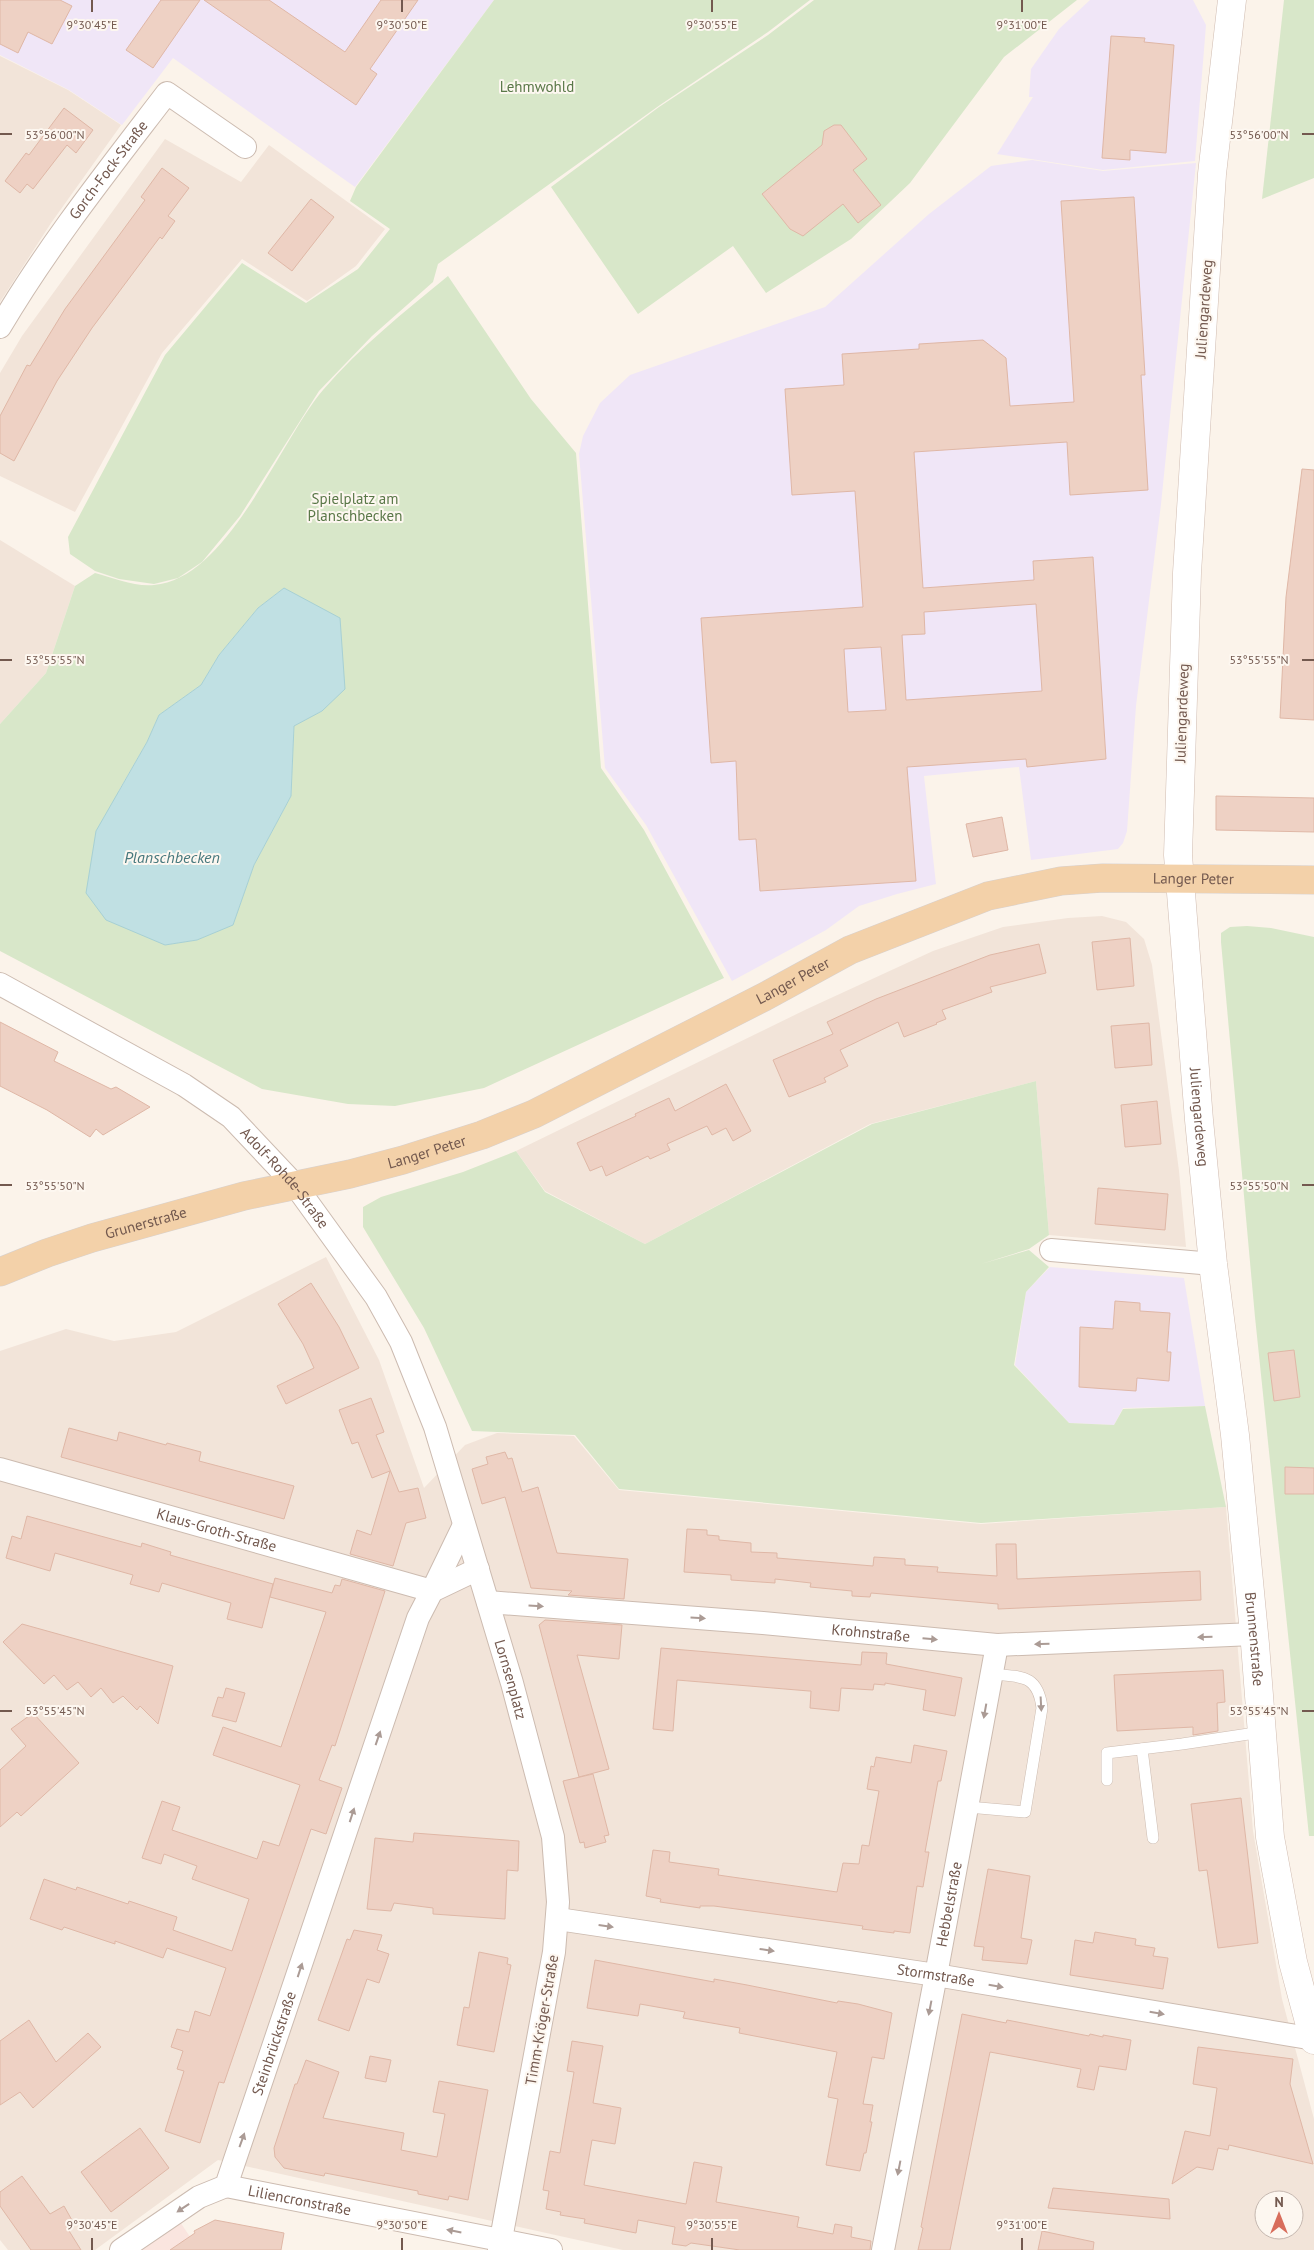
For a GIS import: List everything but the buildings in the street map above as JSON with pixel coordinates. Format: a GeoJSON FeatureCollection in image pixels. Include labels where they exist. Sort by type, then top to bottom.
{"type":"FeatureCollection","features":[{"type":"Feature","properties":{"kind":"main road","name":"Langer Peter"},"geometry":{"type":"LineString","coordinates":[[295,1185],[350,1174],[411,1158],[482,1135],[534,1114],[764,997],[850,950],[988,896],[1061,881],[1103,878],[1314,880]]}},
{"type":"Feature","properties":{"kind":"main road","name":"Grunerstraße"},"geometry":{"type":"LineString","coordinates":[[0,1272],[47,1253],[92,1238],[244,1196],[295,1185]]}},
{"type":"Feature","properties":{"kind":"street","name":"Juliengardeweg"},"geometry":{"type":"LineString","coordinates":[[1213,1264],[1178,854],[1187,573],[1212,174],[1232,0]]}},
{"type":"Feature","properties":{"kind":"street","name":"Gorch-Fock-Straße"},"geometry":{"type":"LineString","coordinates":[[0,327],[29,278],[168,93],[245,147]]}},
{"type":"Feature","properties":{"kind":"street","name":"Adolf-Rohde-Straße"},"geometry":{"type":"LineString","coordinates":[[0,984],[184,1085],[214,1104],[231,1117],[295,1185],[376,1297],[401,1342],[432,1420],[450,1479]]}},
{"type":"Feature","properties":{"kind":"street"},"geometry":{"type":"LineString","coordinates":[[1051,1250],[1213,1264]]}},
{"type":"Feature","properties":{"kind":"street","name":"Brunnenstraße"},"geometry":{"type":"LineString","coordinates":[[1213,1264],[1235,1435],[1254,1634],[1270,1837],[1285,1924],[1313,2033]]}},
{"type":"Feature","properties":{"kind":"street","name":"Klaus-Groth-Straße"},"geometry":{"type":"LineString","coordinates":[[0,1468],[432,1591]]}},
{"type":"Feature","properties":{"kind":"street","name":"Lornsenplatz"},"geometry":{"type":"LineString","coordinates":[[450,1479],[512,1683],[541,1790]]}},
{"type":"Feature","properties":{"kind":"street"},"geometry":{"type":"LineString","coordinates":[[432,1591],[464,1526]]}},
{"type":"Feature","properties":{"kind":"street"},"geometry":{"type":"LineString","coordinates":[[432,1591],[478,1569]]}},
{"type":"Feature","properties":{"kind":"street","name":"Steinbrückstraße"},"geometry":{"type":"LineString","coordinates":[[226,2186],[418,1618],[432,1591]]}},
{"type":"Feature","properties":{"kind":"street","name":"Krohnstraße"},"geometry":{"type":"LineString","coordinates":[[488,1602],[763,1623],[997,1646],[1254,1634]]}},
{"type":"Feature","properties":{"kind":"street","name":"Hebbelstraße"},"geometry":{"type":"LineString","coordinates":[[883,2250],[997,1646]]}},
{"type":"Feature","properties":{"kind":"street","name":"Timm-Kröger-Straße"},"geometry":{"type":"LineString","coordinates":[[500,2245],[554,1952],[558,1919],[555,1855],[550,1821],[541,1790]]}},
{"type":"Feature","properties":{"kind":"street","name":"Stormstraße"},"geometry":{"type":"LineString","coordinates":[[558,1919],[1313,2033]]}},
{"type":"Feature","properties":{"kind":"street"},"geometry":{"type":"LineString","coordinates":[[121,2250],[199,2197],[226,2186]]}},
{"type":"Feature","properties":{"kind":"street","name":"Liliencronstraße"},"geometry":{"type":"LineString","coordinates":[[226,2186],[500,2245],[551,2250]]}},
{"type":"Feature","properties":{"kind":"lane"},"geometry":{"type":"LineString","coordinates":[[968,1807],[1026,1812],[1042,1708],[1040,1694],[1035,1684],[1024,1677],[992,1674]]}},
{"type":"Feature","properties":{"kind":"lane"},"geometry":{"type":"LineString","coordinates":[[1107,1780],[1106,1752],[1142,1749],[1262,1732]]}},
{"type":"Feature","properties":{"kind":"lane"},"geometry":{"type":"LineString","coordinates":[[1142,1749],[1152,1838]]}},
{"type":"Feature","properties":{"kind":"shaded area"},"geometry":{"type":"Polygon","coordinates":[[[0,0],[494,0],[355,187],[173,58],[122,125],[69,90],[0,55],[0,0]]]}},
{"type":"Feature","properties":{"kind":"shaded area"},"geometry":{"type":"Polygon","coordinates":[[[1090,0],[1193,0],[1206,25],[1195,161],[1103,170],[997,154],[1033,97],[1029,97],[1031,69],[1059,29],[1090,0]]]}},
{"type":"Feature","properties":{"kind":"shaded area"},"geometry":{"type":"Polygon","coordinates":[[[0,56],[68,90],[121,125],[51,223],[0,302],[0,56]]]}},
{"type":"Feature","properties":{"kind":"shaded area"},"geometry":{"type":"Polygon","coordinates":[[[165,139],[241,182],[269,145],[385,229],[356,266],[307,301],[242,259],[162,353],[75,512],[0,476],[0,373],[22,336],[165,139]]]}},
{"type":"Feature","properties":{"kind":"shaded area"},"geometry":{"type":"Polygon","coordinates":[[[1032,160],[1103,171],[1196,163],[1161,504],[1136,706],[1127,831],[1123,843],[1118,849],[1031,860],[1019,767],[924,776],[936,884],[859,906],[826,930],[732,981],[646,825],[605,768],[579,454],[583,436],[600,403],[630,375],[825,307],[929,214],[991,166],[1032,160]]]}},
{"type":"Feature","properties":{"kind":"shaded area"},"geometry":{"type":"Polygon","coordinates":[[[0,540],[75,586],[46,673],[0,724],[0,540]]]}},
{"type":"Feature","properties":{"kind":"shaded area"},"geometry":{"type":"Polygon","coordinates":[[[1102,916],[1126,922],[1144,939],[1152,965],[1179,1171],[1186,1247],[1049,1235],[1036,1081],[870,1124],[645,1244],[545,1191],[516,1151],[807,1009],[933,951],[1003,927],[1068,918],[1102,916]]]}},
{"type":"Feature","properties":{"kind":"shaded area"},"geometry":{"type":"Polygon","coordinates":[[[326,1257],[379,1360],[424,1488],[465,1445],[497,1433],[574,1436],[619,1490],[981,1524],[1226,1507],[1253,1831],[1282,1999],[1314,2119],[1314,2250],[623,2250],[218,2160],[95,2250],[8,2250],[0,2240],[0,1351],[66,1329],[114,1341],[176,1332],[326,1257]]]}},
{"type":"Feature","properties":{"kind":"shaded area"},"geometry":{"type":"Polygon","coordinates":[[[1050,1267],[1184,1278],[1205,1406],[1123,1408],[1114,1425],[1069,1423],[1015,1365],[1026,1292],[1050,1267]]]}},
{"type":"Feature","properties":{"kind":"shaded area"},"geometry":{"type":"Polygon","coordinates":[[[180,2222],[199,2250],[138,2250],[180,2222]]]}},
{"type":"Feature","properties":{"kind":"green space","name":"Lehmwohld"},"geometry":{"type":"Polygon","coordinates":[[[494,0],[810,0],[768,32],[660,105],[438,264],[433,282],[372,336],[319,391],[240,516],[202,562],[178,578],[154,584],[119,579],[95,571],[70,554],[68,537],[165,355],[242,263],[306,303],[358,269],[390,229],[350,201],[356,187],[494,0]]]}},
{"type":"Feature","properties":{"kind":"green space"},"geometry":{"type":"Polygon","coordinates":[[[814,0],[1077,0],[1004,57],[910,183],[851,239],[766,293],[733,246],[638,314],[551,187],[659,107],[768,35],[814,0]]]}},
{"type":"Feature","properties":{"kind":"green space"},"geometry":{"type":"Polygon","coordinates":[[[1284,0],[1314,0],[1314,178],[1262,199],[1284,0]]]}},
{"type":"Feature","properties":{"kind":"green space","name":"Spielplatz am Planschbecken"},"geometry":{"type":"Polygon","coordinates":[[[448,276],[531,399],[576,453],[601,768],[644,830],[724,978],[484,1088],[395,1106],[348,1104],[262,1089],[0,951],[0,724],[46,673],[75,586],[95,573],[117,580],[154,585],[181,577],[205,559],[228,534],[250,505],[306,413],[323,390],[367,345],[448,276]],[[284,588],[258,608],[219,655],[201,685],[159,715],[147,742],[118,792],[165,945],[197,940],[233,924],[254,865],[291,796],[294,725],[322,711],[284,588]]]}},
{"type":"Feature","properties":{"kind":"green space"},"geometry":{"type":"Polygon","coordinates":[[[1230,927],[1271,928],[1314,937],[1314,1836],[1309,1836],[1255,1317],[1221,942],[1221,933],[1230,927]]]}},
{"type":"Feature","properties":{"kind":"green space"},"geometry":{"type":"Polygon","coordinates":[[[1036,1081],[1049,1235],[1029,1249],[981,1264],[1029,1250],[1049,1267],[1026,1292],[1014,1365],[1069,1423],[1114,1425],[1123,1409],[1205,1406],[1226,1507],[981,1523],[619,1489],[575,1435],[472,1431],[424,1328],[363,1227],[363,1207],[381,1197],[463,1172],[516,1151],[545,1192],[645,1244],[872,1124],[1036,1081]]]}},
{"type":"Feature","properties":{"kind":"water","name":"Planschbecken"},"geometry":{"type":"Polygon","coordinates":[[[284,588],[340,618],[345,689],[322,711],[294,726],[291,796],[254,865],[233,925],[197,940],[165,945],[106,920],[86,893],[96,831],[147,742],[159,715],[201,685],[219,655],[258,608],[284,588]]]}}]}
